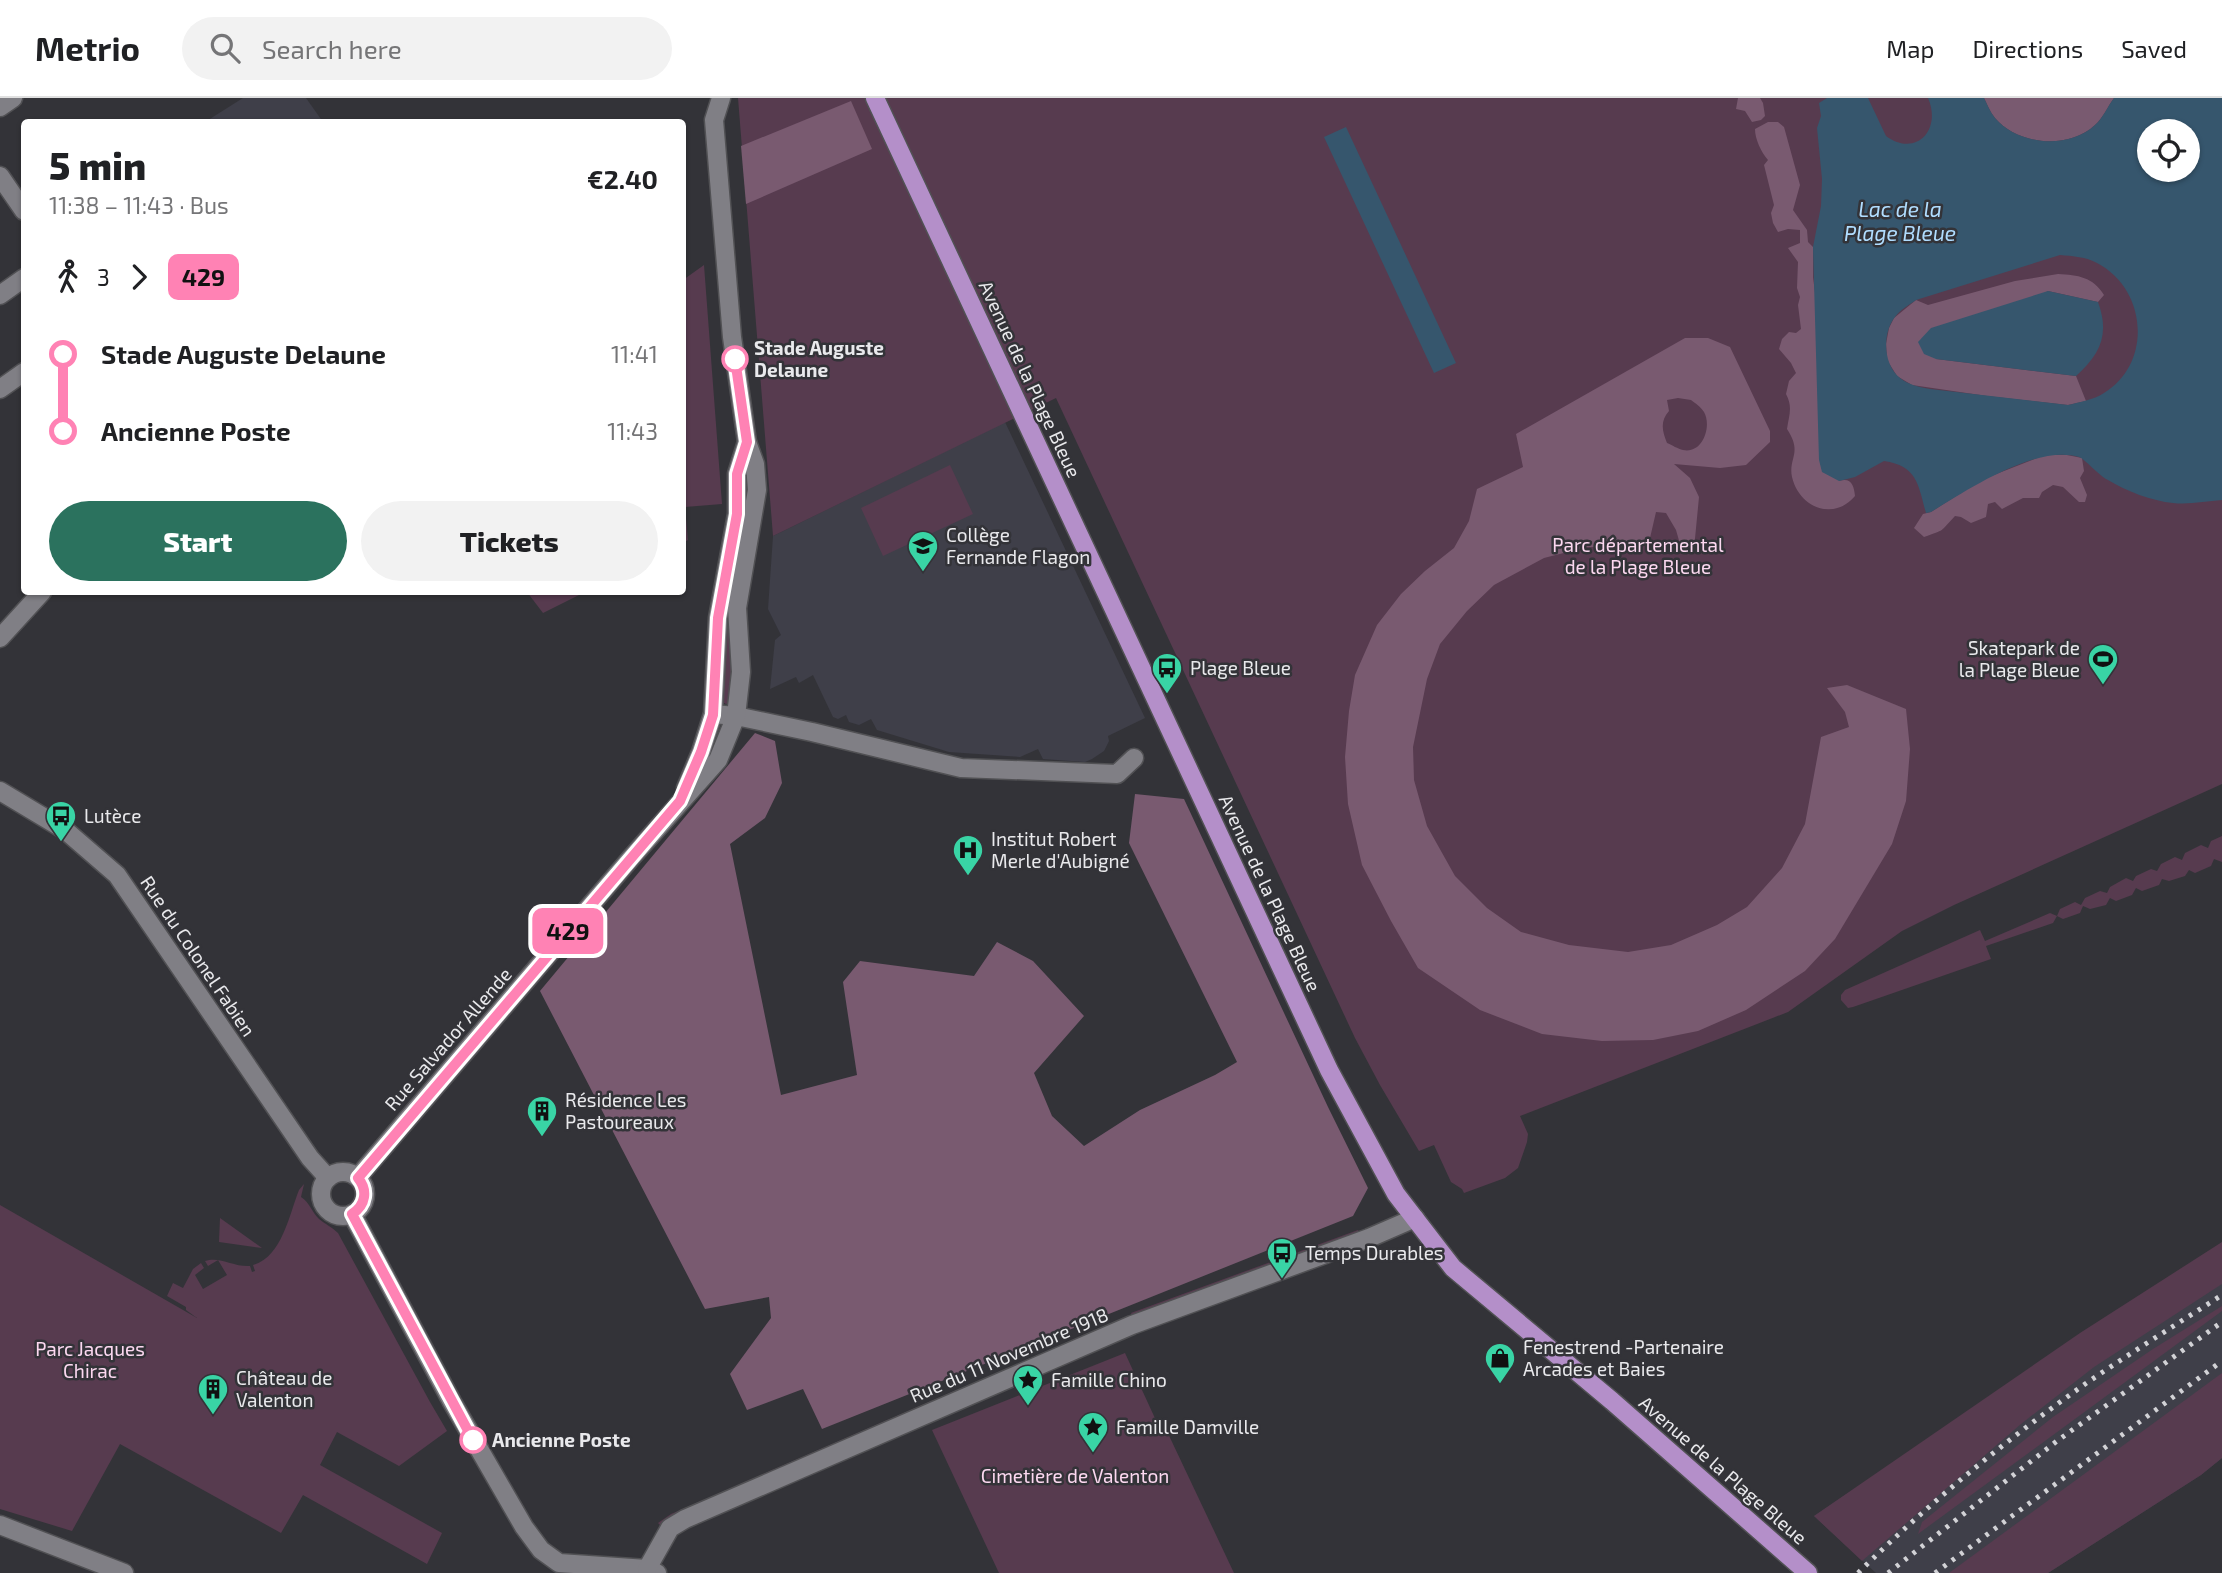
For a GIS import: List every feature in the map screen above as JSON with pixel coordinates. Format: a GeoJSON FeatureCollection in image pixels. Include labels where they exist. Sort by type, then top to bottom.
{"type":"FeatureCollection","features":[{"type":"Feature","properties":{"kind":"main road","name":"Avenue de la Plage Bleue"},"geometry":{"type":"LineString","coordinates":[[875,98],[1329,1070],[1396,1194],[1453,1268],[1612,1401],[1808,1573]]}},
{"type":"Feature","properties":{"kind":"street"},"geometry":{"type":"LineString","coordinates":[[0,107],[13,98]]}},
{"type":"Feature","properties":{"kind":"street","name":"Rue Salvador Allende"},"geometry":{"type":"LineString","coordinates":[[358,1178],[718,760],[736,716],[741,672],[737,608],[757,491],[755,464],[747,442],[732,337],[714,120],[721,98]]}},
{"type":"Feature","properties":{"kind":"street"},"geometry":{"type":"LineString","coordinates":[[0,176],[21,207]]}},
{"type":"Feature","properties":{"kind":"street"},"geometry":{"type":"LineString","coordinates":[[0,295],[21,280]]}},
{"type":"Feature","properties":{"kind":"street"},"geometry":{"type":"LineString","coordinates":[[0,389],[21,374]]}},
{"type":"Feature","properties":{"kind":"street","name":"Rue Salvador Allende"},"geometry":{"type":"LineString","coordinates":[[680,801],[713,715],[718,618],[737,514],[737,474],[747,442]]}},
{"type":"Feature","properties":{"kind":"street"},"geometry":{"type":"LineString","coordinates":[[0,638],[39,595]]}},
{"type":"Feature","properties":{"kind":"street"},"geometry":{"type":"LineString","coordinates":[[713,715],[736,716],[961,768],[1117,775],[1134,758]]}},
{"type":"Feature","properties":{"kind":"street","name":"Rue du Colonel Fabien"},"geometry":{"type":"LineString","coordinates":[[0,791],[72,834],[117,876],[310,1158],[328,1178]]}},
{"type":"Feature","properties":{"kind":"street"},"geometry":{"type":"LineString","coordinates":[[343,1172],[358,1178],[365,1190],[365,1197],[363,1204],[352,1214],[337,1215],[325,1206],[322,1192],[328,1178],[343,1172]]}},
{"type":"Feature","properties":{"kind":"street"},"geometry":{"type":"LineString","coordinates":[[352,1214],[452,1402],[512,1507],[556,1570],[652,1571]]}},
{"type":"Feature","properties":{"kind":"street","name":"Rue du 11 Novembre 1918"},"geometry":{"type":"LineString","coordinates":[[652,1571],[670,1528],[685,1519],[1132,1325],[1415,1218]]}},
{"type":"Feature","properties":{"kind":"street"},"geometry":{"type":"LineString","coordinates":[[0,1525],[124,1573]]}},
{"type":"Feature","properties":{"kind":"shaded area"},"geometry":{"type":"Polygon","coordinates":[[[243,98],[306,98],[321,119],[210,119],[243,98]]]}},
{"type":"Feature","properties":{"kind":"shaded area"},"geometry":{"type":"Polygon","coordinates":[[[1738,98],[1760,98],[1765,116],[1752,122],[1745,111],[1736,109],[1738,98]]]}},
{"type":"Feature","properties":{"kind":"shaded area"},"geometry":{"type":"Polygon","coordinates":[[[1984,98],[2114,98],[2098,122],[2084,133],[2058,141],[2044,141],[2030,139],[2005,127],[1993,116],[1984,98]]]}},
{"type":"Feature","properties":{"kind":"shaded area"},"geometry":{"type":"Polygon","coordinates":[[[851,101],[872,149],[746,204],[741,146],[851,101]]]}},
{"type":"Feature","properties":{"kind":"shaded area"},"geometry":{"type":"Polygon","coordinates":[[[1768,122],[1778,122],[1784,127],[1800,185],[1793,210],[1807,230],[1808,242],[1813,247],[1813,277],[1839,481],[1846,480],[1851,483],[1855,496],[1837,508],[1818,508],[1809,503],[1796,487],[1792,477],[1795,450],[1787,429],[1790,407],[1786,394],[1789,381],[1796,373],[1779,349],[1782,339],[1789,332],[1796,333],[1801,329],[1798,305],[1800,297],[1797,288],[1798,262],[1788,248],[1800,243],[1800,230],[1778,232],[1773,223],[1771,213],[1774,205],[1764,165],[1768,160],[1759,145],[1755,129],[1768,122]]]}},
{"type":"Feature","properties":{"kind":"shaded area"},"geometry":{"type":"Polygon","coordinates":[[[2058,274],[2084,278],[2095,284],[2104,295],[2098,302],[2048,291],[1936,359],[2076,376],[2086,401],[2068,405],[1912,385],[1897,376],[1887,360],[1889,328],[1894,318],[1916,300],[1928,305],[2015,281],[2058,274]]]}},
{"type":"Feature","properties":{"kind":"shaded area"},"geometry":{"type":"Polygon","coordinates":[[[1685,338],[1708,338],[1730,347],[1770,431],[1770,442],[1746,465],[1720,468],[1674,464],[1690,478],[1699,497],[1694,549],[1682,551],[1676,530],[1666,513],[1656,512],[1650,538],[1630,547],[1587,547],[1544,558],[1494,585],[1467,611],[1440,644],[1427,679],[1413,747],[1414,780],[1427,826],[1455,876],[1487,908],[1521,932],[1569,945],[1628,952],[1671,945],[1717,925],[1747,907],[1782,868],[1805,824],[1821,737],[1849,727],[1845,712],[1827,688],[1847,685],[1906,709],[1910,749],[1906,801],[1892,844],[1835,939],[1805,971],[1746,1010],[1698,1031],[1653,1040],[1602,1041],[1542,1034],[1480,1010],[1418,968],[1362,865],[1348,804],[1345,757],[1355,675],[1377,625],[1401,594],[1454,548],[1469,521],[1477,489],[1523,467],[1516,434],[1685,338]],[[1667,400],[1669,411],[1663,422],[1667,443],[1683,450],[1696,448],[1706,431],[1704,412],[1691,400],[1667,400]]]}},
{"type":"Feature","properties":{"kind":"shaded area","name":"Collège Fernande Flagon"},"geometry":{"type":"Polygon","coordinates":[[[1005,422],[1145,718],[1108,736],[1109,741],[1104,751],[1085,762],[1043,759],[1038,749],[1020,757],[949,752],[877,730],[871,719],[859,725],[849,722],[846,715],[838,719],[833,717],[813,675],[799,683],[796,677],[770,689],[775,640],[781,635],[768,609],[773,536],[1005,422]]]}},
{"type":"Feature","properties":{"kind":"shaded area"},"geometry":{"type":"Polygon","coordinates":[[[2045,455],[2082,458],[2084,471],[2080,478],[2087,495],[2085,502],[2079,502],[2063,487],[2053,485],[2042,492],[2039,498],[2023,498],[2002,509],[1995,502],[1988,504],[1986,517],[1971,523],[1955,516],[1942,530],[1924,537],[1914,528],[1923,514],[1931,512],[1981,480],[2045,455]]]}},
{"type":"Feature","properties":{"kind":"shaded area"},"geometry":{"type":"Polygon","coordinates":[[[755,733],[775,741],[782,783],[765,818],[730,844],[781,1095],[857,1075],[843,982],[860,961],[974,976],[997,942],[1033,961],[1084,1016],[1034,1073],[1052,1116],[1084,1146],[1140,1110],[1237,1062],[1129,843],[1135,794],[1184,799],[1368,1188],[1353,1216],[822,1429],[803,1389],[747,1410],[730,1374],[771,1318],[769,1297],[705,1309],[540,991],[755,733]]]}},
{"type":"Feature","properties":{"kind":"shaded area"},"geometry":{"type":"Polygon","coordinates":[[[2222,1243],[2222,1458],[2201,1475],[2048,1573],[1876,1573],[1814,1516],[2222,1243]]]}},
{"type":"Feature","properties":{"kind":"green space","name":"Parc départemental de la Plage Bleue"},"geometry":{"type":"Polygon","coordinates":[[[738,98],[2222,98],[2222,784],[1902,931],[1788,1012],[1520,1116],[1528,1134],[1518,1168],[1505,1178],[1464,1193],[1451,1182],[1434,1145],[1419,1151],[1355,1038],[1056,398],[773,536],[738,98]]]}},
{"type":"Feature","properties":{"kind":"green space","name":"Stade Auguste Delaune"},"geometry":{"type":"Polygon","coordinates":[[[704,265],[722,504],[686,507],[686,278],[704,265]]]}},
{"type":"Feature","properties":{"kind":"green space"},"geometry":{"type":"Polygon","coordinates":[[[950,465],[973,514],[883,556],[861,508],[950,465]]]}},
{"type":"Feature","properties":{"kind":"green space"},"geometry":{"type":"Polygon","coordinates":[[[732,571],[736,652],[731,703],[726,704],[720,701],[719,667],[732,571]]]}},
{"type":"Feature","properties":{"kind":"green space"},"geometry":{"type":"Polygon","coordinates":[[[529,595],[579,595],[543,613],[529,595]]]}},
{"type":"Feature","properties":{"kind":"green space"},"geometry":{"type":"Polygon","coordinates":[[[2222,836],[2222,862],[2214,859],[2211,866],[2195,873],[2189,870],[2185,876],[2169,881],[2162,879],[2159,885],[2142,891],[2136,888],[2132,895],[2116,901],[2110,898],[2106,905],[2090,909],[2083,906],[2080,913],[2063,919],[2057,916],[2060,909],[2075,902],[2081,905],[2085,898],[2100,891],[2107,893],[2110,887],[2126,878],[2133,881],[2136,876],[2151,869],[2157,871],[2161,864],[2175,857],[2182,860],[2185,853],[2201,845],[2208,848],[2211,841],[2222,836]]]}},
{"type":"Feature","properties":{"kind":"green space"},"geometry":{"type":"Polygon","coordinates":[[[2050,913],[2057,916],[2053,923],[1986,946],[1991,959],[1853,1007],[1848,1008],[1841,1000],[1845,990],[1980,930],[1985,941],[2050,913]]]}},
{"type":"Feature","properties":{"kind":"green space","name":"Parc Jacques Chirac"},"geometry":{"type":"Polygon","coordinates":[[[304,1184],[301,1197],[319,1219],[338,1233],[447,1431],[399,1466],[337,1432],[320,1465],[442,1533],[427,1564],[303,1495],[281,1533],[120,1444],[72,1531],[0,1509],[0,1205],[197,1318],[186,1310],[186,1307],[167,1296],[173,1283],[183,1288],[193,1269],[201,1263],[204,1268],[195,1275],[203,1289],[227,1275],[218,1260],[250,1266],[252,1272],[255,1271],[253,1265],[263,1261],[278,1244],[299,1190],[304,1184]]]}},
{"type":"Feature","properties":{"kind":"green space"},"geometry":{"type":"Polygon","coordinates":[[[220,1218],[262,1248],[219,1242],[220,1218]]]}},
{"type":"Feature","properties":{"kind":"green space"},"geometry":{"type":"Polygon","coordinates":[[[1358,1230],[1361,1236],[1134,1320],[1131,1313],[1358,1230]]]}},
{"type":"Feature","properties":{"kind":"green space"},"geometry":{"type":"Polygon","coordinates":[[[2222,1242],[2222,1284],[2094,1367],[2021,1424],[1862,1561],[1814,1516],[2080,1333],[2222,1242]]]}},
{"type":"Feature","properties":{"kind":"green space"},"geometry":{"type":"Polygon","coordinates":[[[211,1260],[218,1260],[208,1266],[205,1261],[211,1260]]]}},
{"type":"Feature","properties":{"kind":"green space"},"geometry":{"type":"Polygon","coordinates":[[[2222,1306],[2222,1311],[1918,1534],[1922,1522],[2053,1417],[2222,1306]]]}},
{"type":"Feature","properties":{"kind":"green space","name":"Cimetière de Valenton"},"geometry":{"type":"Polygon","coordinates":[[[1125,1353],[1159,1427],[1164,1425],[1234,1573],[999,1573],[932,1430],[1125,1353]]]}},
{"type":"Feature","properties":{"kind":"green space"},"geometry":{"type":"Polygon","coordinates":[[[2222,1373],[2222,1458],[2201,1475],[2048,1573],[1949,1573],[2222,1373]]]}},
{"type":"Feature","properties":{"kind":"green space"},"geometry":{"type":"Polygon","coordinates":[[[959,1389],[962,1395],[663,1528],[658,1523],[671,1514],[959,1389]]]}},
{"type":"Feature","properties":{"kind":"water","name":"Lac de la Plage Bleue"},"geometry":{"type":"Polygon","coordinates":[[[1827,98],[1868,98],[1886,136],[1907,144],[1924,137],[1929,130],[1932,121],[1928,98],[1984,98],[1993,116],[2017,134],[2030,139],[2058,141],[2084,133],[2098,122],[2114,98],[2222,98],[2222,500],[2179,503],[2148,498],[2108,480],[2079,457],[2062,455],[2043,457],[2002,471],[1926,513],[1915,478],[1904,467],[1884,461],[1855,477],[1839,481],[1822,472],[1819,460],[1813,247],[1821,206],[1822,179],[1817,128],[1821,116],[1819,103],[1827,98]],[[2060,255],[1916,300],[1899,312],[1888,331],[1886,349],[1894,372],[1907,382],[1926,388],[2068,405],[2104,393],[2120,380],[2131,364],[2137,346],[2138,327],[2126,290],[2114,275],[2097,263],[2060,255]]]}},
{"type":"Feature","properties":{"kind":"water"},"geometry":{"type":"Polygon","coordinates":[[[1346,127],[1456,363],[1434,373],[1324,137],[1346,127]]]}},
{"type":"Feature","properties":{"kind":"water"},"geometry":{"type":"Polygon","coordinates":[[[2048,291],[2098,302],[2103,334],[2097,352],[2076,376],[1936,359],[1924,354],[1918,342],[1931,328],[2048,291]]]}},
{"type":"Feature","properties":{"kind":"railway"},"geometry":{"type":"LineString","coordinates":[[1858,1573],[1941,1497],[2028,1426],[2088,1382],[2222,1295]]}},
{"type":"Feature","properties":{"kind":"railway"},"geometry":{"type":"LineString","coordinates":[[1888,1573],[2057,1441],[2222,1322]]}},
{"type":"Feature","properties":{"kind":"railway"},"geometry":{"type":"LineString","coordinates":[[1935,1573],[2222,1361]]}},
{"type":"Feature","properties":{"kind":"bus line","name":"429"},"geometry":{"type":"LineString","coordinates":[[473,1440],[352,1214],[363,1204],[365,1197],[365,1190],[358,1178],[680,801],[713,715],[718,618],[737,514],[737,474],[747,442],[735,359]]}},
{"type":"Feature","properties":{"kind":"place","name":"Stade Auguste Delaune"},"geometry":{"type":"Point","coordinates":[735,359]}},
{"type":"Feature","properties":{"kind":"place","name":"Collège Fernande Flagon"},"geometry":{"type":"Point","coordinates":[923,573]}},
{"type":"Feature","properties":{"kind":"place","name":"Skatepark de la Plage Bleue"},"geometry":{"type":"Point","coordinates":[2103,686]}},
{"type":"Feature","properties":{"kind":"place","name":"Plage Bleue"},"geometry":{"type":"Point","coordinates":[1167,695]}},
{"type":"Feature","properties":{"kind":"place","name":"Lutèce"},"geometry":{"type":"Point","coordinates":[61,843]}},
{"type":"Feature","properties":{"kind":"place","name":"Institut Robert Merle d'Aubigné"},"geometry":{"type":"Point","coordinates":[968,877]}},
{"type":"Feature","properties":{"kind":"place","name":"Résidence Les Pastoureaux"},"geometry":{"type":"Point","coordinates":[542,1138]}},
{"type":"Feature","properties":{"kind":"place","name":"Temps Durables"},"geometry":{"type":"Point","coordinates":[1282,1280]}},
{"type":"Feature","properties":{"kind":"place","name":"Fenestrend -Partenaire Arcades et Baies"},"geometry":{"type":"Point","coordinates":[1500,1385]}},
{"type":"Feature","properties":{"kind":"place","name":"Famille Chino"},"geometry":{"type":"Point","coordinates":[1028,1407]}},
{"type":"Feature","properties":{"kind":"place","name":"Château de Valenton"},"geometry":{"type":"Point","coordinates":[213,1416]}},
{"type":"Feature","properties":{"kind":"place","name":"Ancienne Poste"},"geometry":{"type":"Point","coordinates":[473,1440]}},
{"type":"Feature","properties":{"kind":"place","name":"Famille Damville"},"geometry":{"type":"Point","coordinates":[1093,1454]}}]}
